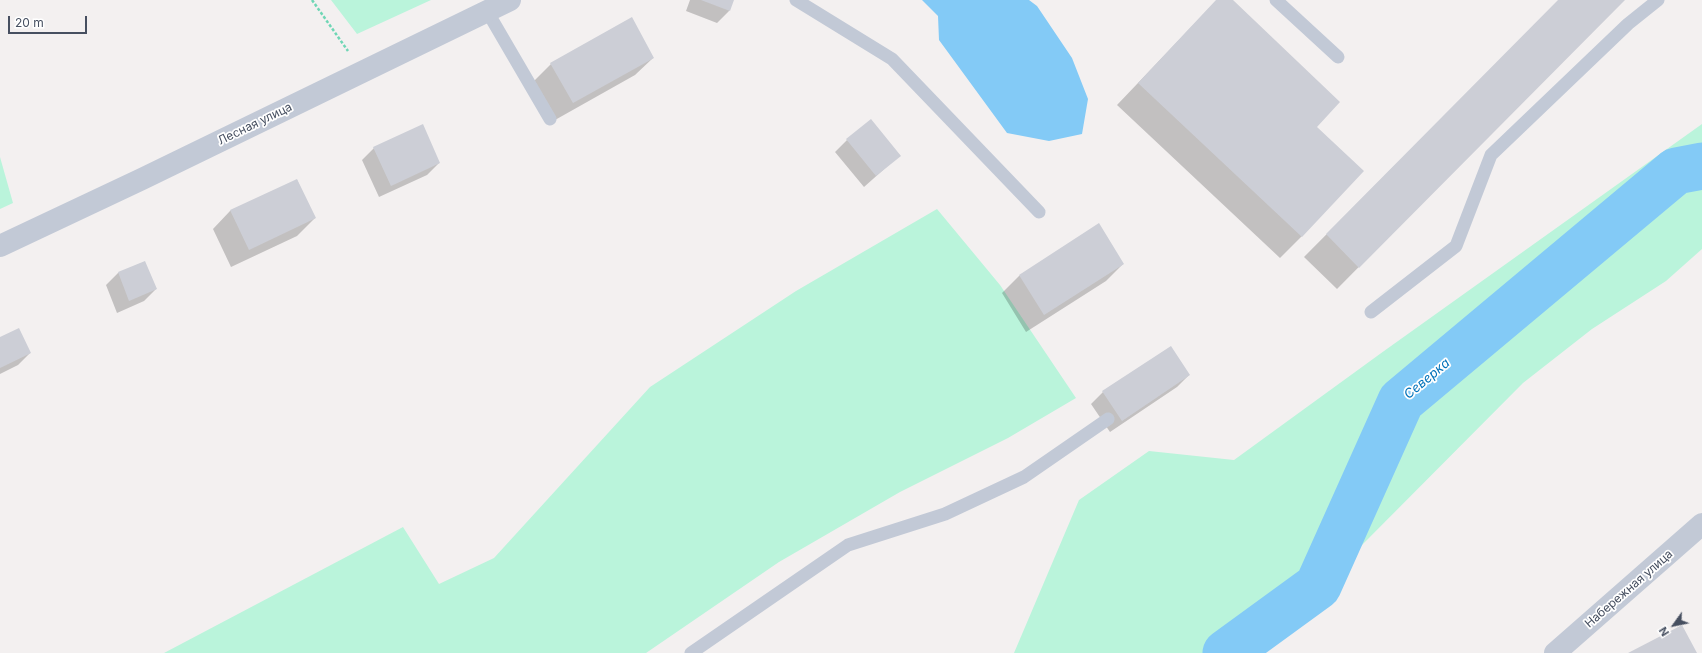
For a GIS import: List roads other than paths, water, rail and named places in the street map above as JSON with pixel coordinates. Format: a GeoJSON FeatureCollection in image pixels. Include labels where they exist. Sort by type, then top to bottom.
{"type":"FeatureCollection","features":[{"type":"Feature","properties":{"kind":"street","name":"Лесная улица"},"geometry":{"type":"LineString","coordinates":[[0,246],[142,179],[510,0]]}},
{"type":"Feature","properties":{"kind":"street","name":"Набережная улица"},"geometry":{"type":"LineString","coordinates":[[1556,653],[1702,524]]}},
{"type":"Feature","properties":{"kind":"lane"},"geometry":{"type":"LineString","coordinates":[[796,0],[892,59],[1040,212]]}},
{"type":"Feature","properties":{"kind":"lane"},"geometry":{"type":"LineString","coordinates":[[1276,0],[1338,57]]}},
{"type":"Feature","properties":{"kind":"lane"},"geometry":{"type":"LineString","coordinates":[[1371,312],[1456,246],[1491,155],[1628,24],[1658,0]]}},
{"type":"Feature","properties":{"kind":"lane"},"geometry":{"type":"LineString","coordinates":[[487,11],[550,119]]}},
{"type":"Feature","properties":{"kind":"lane"},"geometry":{"type":"LineString","coordinates":[[692,653],[848,545],[946,514],[1024,477],[1108,419]]}},
{"type":"Feature","properties":{"kind":"water"},"geometry":{"type":"Polygon","coordinates":[[[922,0],[1029,0],[1037,6],[1072,58],[1088,99],[1082,134],[1049,141],[1007,133],[939,40],[938,16],[922,0]]]}},
{"type":"Feature","properties":{"kind":"waterway","name":"Северка"},"geometry":{"type":"LineString","coordinates":[[1226,653],[1318,586],[1401,401],[1676,171],[1702,166]]}}]}
